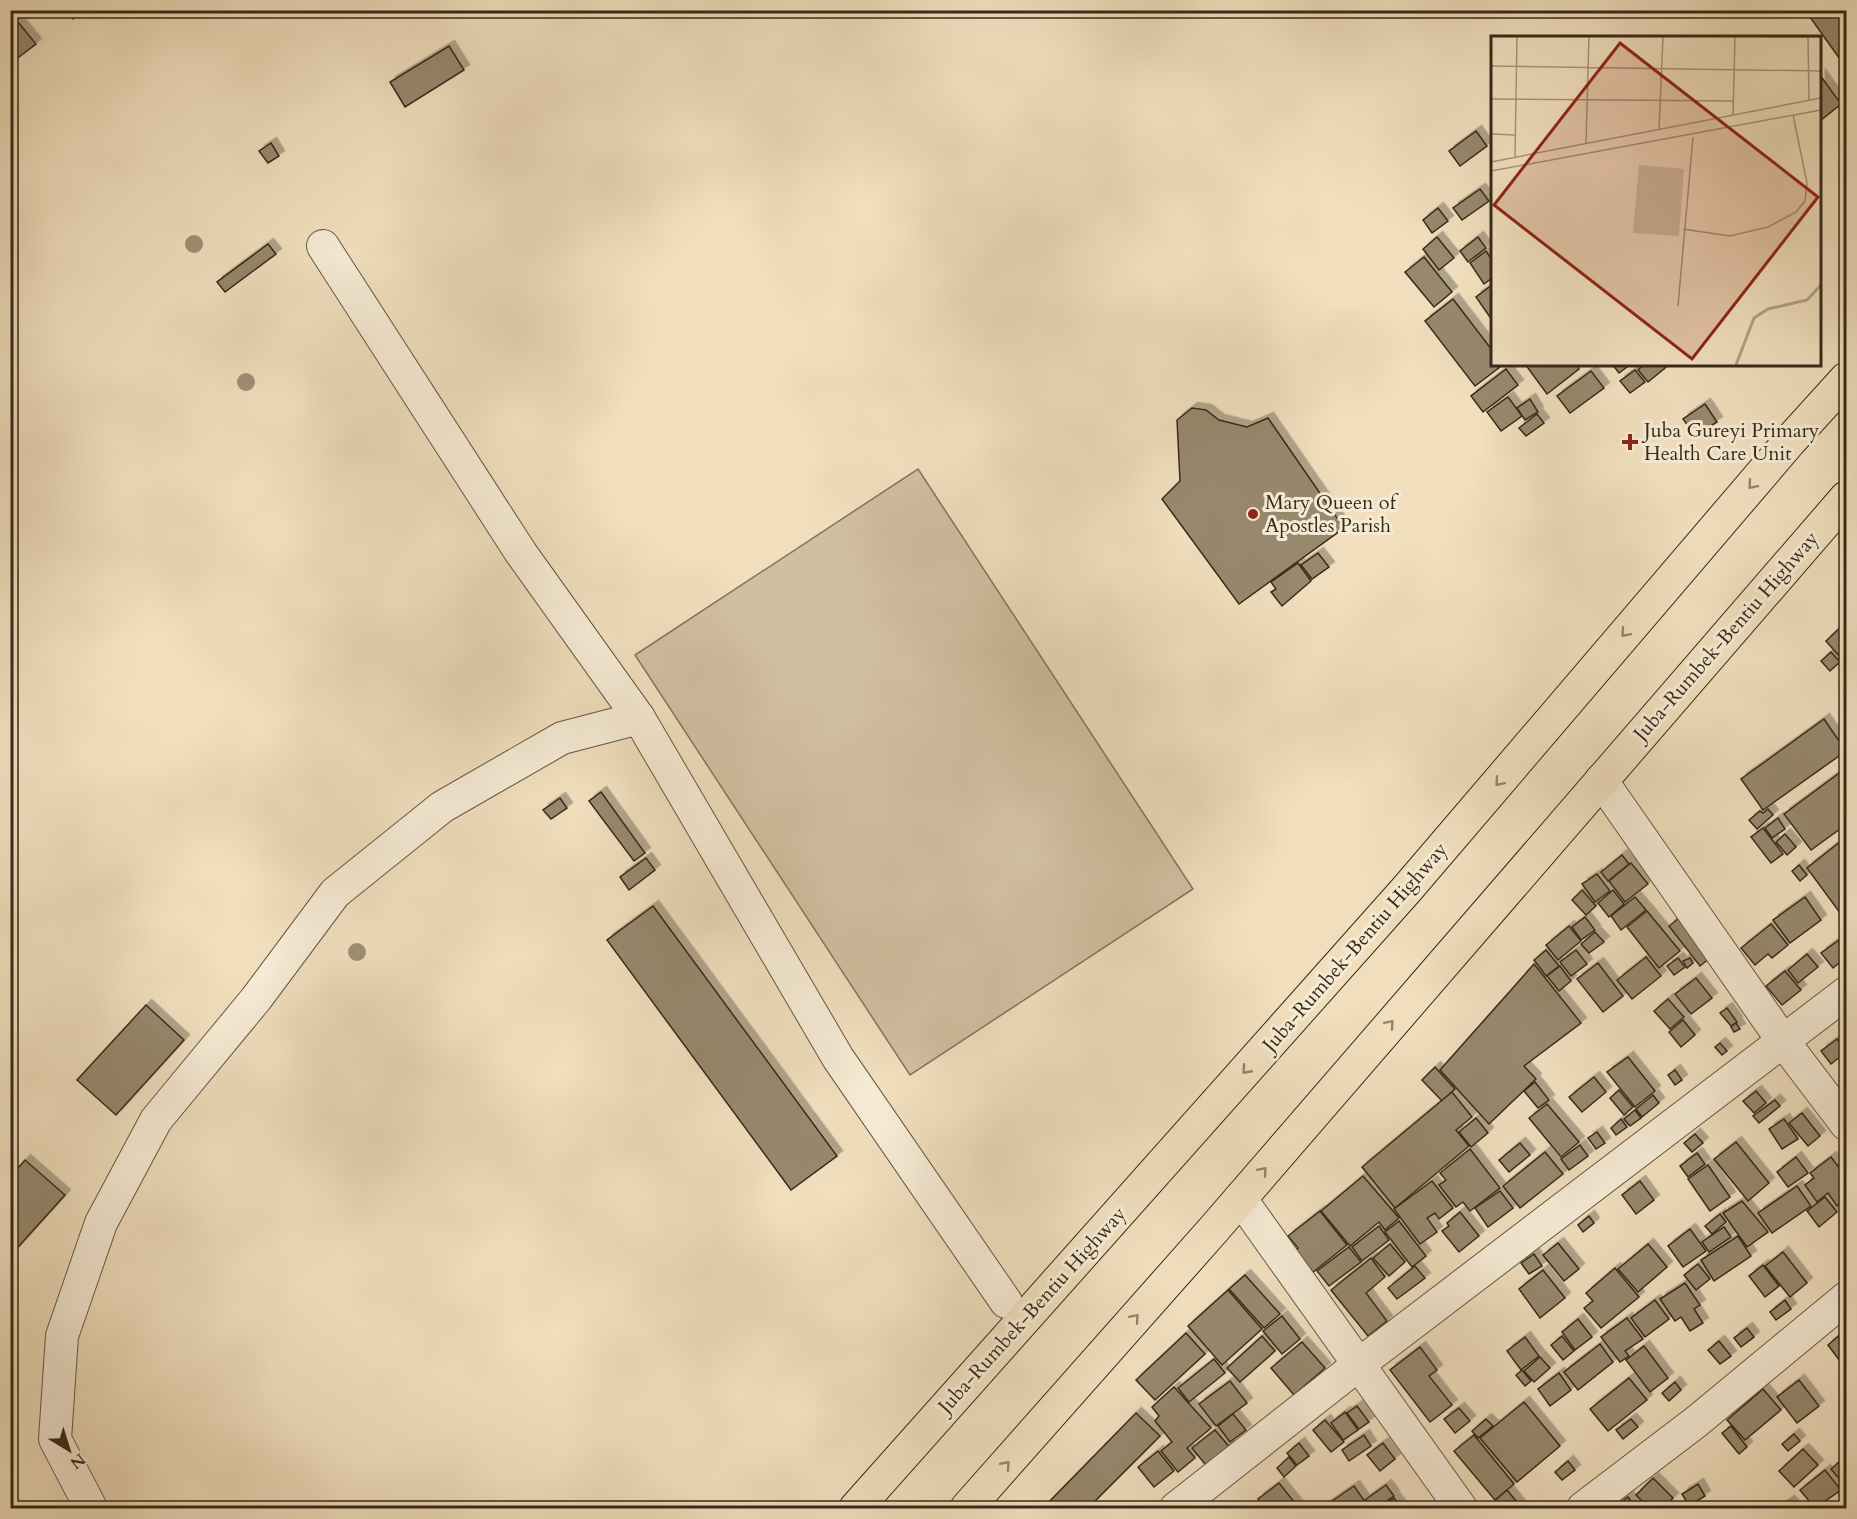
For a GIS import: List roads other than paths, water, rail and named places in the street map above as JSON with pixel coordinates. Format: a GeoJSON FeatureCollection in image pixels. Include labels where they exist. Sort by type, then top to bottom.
{"type":"FeatureCollection","features":[{"type":"Feature","properties":{"kind":"highway","name":"Juba-Rumbek-Bentiu Highway"},"geometry":{"type":"LineString","coordinates":[[856,1509],[1407,889],[1789,442],[1846,379]]}},
{"type":"Feature","properties":{"kind":"highway","name":"Juba-Rumbek-Bentiu Highway"},"geometry":{"type":"LineString","coordinates":[[967,1509],[1240,1198],[1846,498]]}},
{"type":"Feature","properties":{"kind":"street"},"geometry":{"type":"LineString","coordinates":[[323,246],[521,553],[639,718],[838,1058],[1006,1302]]}},
{"type":"Feature","properties":{"kind":"street"},"geometry":{"type":"LineString","coordinates":[[81,1506],[55,1439],[62,1336],[101,1223],[156,1120],[256,999],[335,893],[442,807],[562,738],[639,718]]}},
{"type":"Feature","properties":{"kind":"street"},"geometry":{"type":"LineString","coordinates":[[1601,780],[1783,1041],[1846,1124]]}},
{"type":"Feature","properties":{"kind":"street"},"geometry":{"type":"LineString","coordinates":[[1176,1509],[1358,1365],[1846,993]]}},
{"type":"Feature","properties":{"kind":"street"},"geometry":{"type":"LineString","coordinates":[[1240,1198],[1461,1509]]}},
{"type":"Feature","properties":{"kind":"street"},"geometry":{"type":"LineString","coordinates":[[1583,1509],[1696,1422],[1846,1298]]}},
{"type":"Feature","properties":{"kind":"place","name":"Juba Gureyi Primary Health Care Unit"},"geometry":{"type":"Point","coordinates":[1630,442]}},
{"type":"Feature","properties":{"kind":"place","name":"Mary Queen of Apostles Parish"},"geometry":{"type":"Point","coordinates":[1253,514]}}]}
